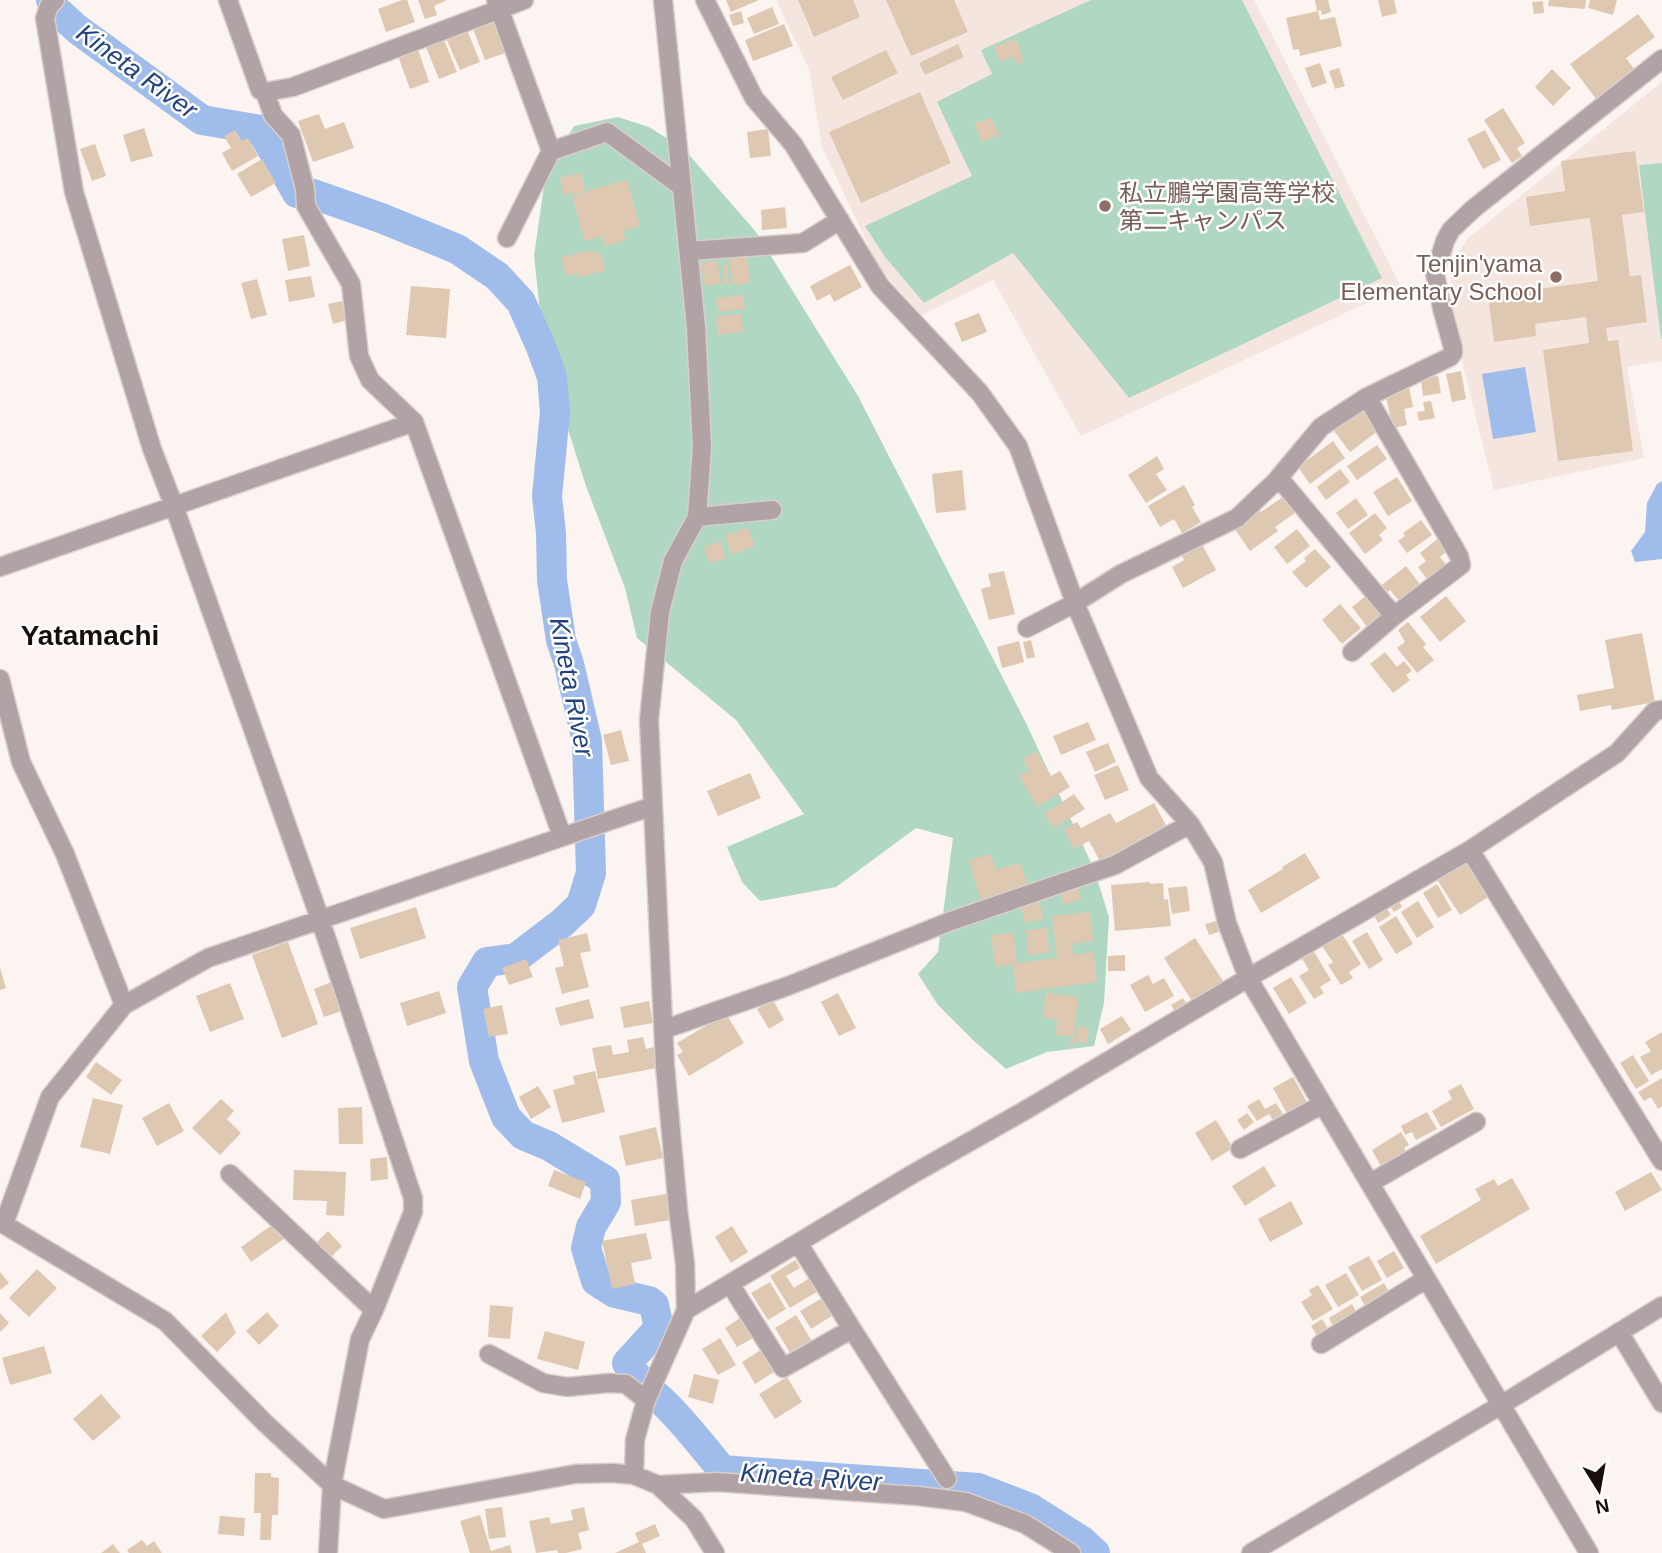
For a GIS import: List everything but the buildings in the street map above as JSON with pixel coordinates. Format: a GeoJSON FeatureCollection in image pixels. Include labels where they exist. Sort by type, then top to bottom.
{"type":"FeatureCollection","features":[{"type":"Feature","properties":{"kind":"street"},"geometry":{"type":"LineString","coordinates":[[228,0],[260,90],[265,92],[293,86],[498,4],[524,0]]}},
{"type":"Feature","properties":{"kind":"street"},"geometry":{"type":"LineString","coordinates":[[634,1475],[635,1440],[649,1393],[686,1310],[685,1264],[665,1066],[649,720],[660,612],[673,561],[697,517],[702,447],[690,251],[663,0]]}},
{"type":"Feature","properties":{"kind":"street"},"geometry":{"type":"LineString","coordinates":[[705,0],[754,98],[793,144],[880,286],[981,393],[1018,446],[1074,603],[1149,778],[1190,824],[1213,862],[1227,923],[1248,978],[1589,1553]]}},
{"type":"Feature","properties":{"kind":"street"},"geometry":{"type":"LineString","coordinates":[[52,3],[45,18],[74,192],[152,449],[320,919],[413,1198],[413,1212],[360,1339],[332,1485],[328,1553]]}},
{"type":"Feature","properties":{"kind":"street"},"geometry":{"type":"LineString","coordinates":[[498,4],[551,151]]}},
{"type":"Feature","properties":{"kind":"street"},"geometry":{"type":"LineString","coordinates":[[1027,628],[1122,574],[1237,518],[1279,478],[1321,427],[1367,397],[1450,357],[1453,353],[1435,274],[1451,230],[1473,209],[1662,59]]}},
{"type":"Feature","properties":{"kind":"street"},"geometry":{"type":"LineString","coordinates":[[265,92],[273,115],[291,135],[306,206],[351,284],[359,356],[370,380],[414,422],[562,836]]}},
{"type":"Feature","properties":{"kind":"street"},"geometry":{"type":"LineString","coordinates":[[507,238],[551,151],[607,132],[682,187]]}},
{"type":"Feature","properties":{"kind":"street"},"geometry":{"type":"LineString","coordinates":[[690,251],[803,243],[840,220]]}},
{"type":"Feature","properties":{"kind":"street"},"geometry":{"type":"LineString","coordinates":[[1352,652],[1461,565],[1459,556],[1367,397]]}},
{"type":"Feature","properties":{"kind":"street"},"geometry":{"type":"LineString","coordinates":[[0,567],[414,422]]}},
{"type":"Feature","properties":{"kind":"street"},"geometry":{"type":"LineString","coordinates":[[1279,478],[1394,616]]}},
{"type":"Feature","properties":{"kind":"street"},"geometry":{"type":"LineString","coordinates":[[697,517],[772,510]]}},
{"type":"Feature","properties":{"kind":"street"},"geometry":{"type":"LineString","coordinates":[[0,679],[21,762],[65,854],[124,1005]]}},
{"type":"Feature","properties":{"kind":"street"},"geometry":{"type":"LineString","coordinates":[[686,1310],[911,1175],[1470,850],[1618,753],[1656,711],[1662,710]]}},
{"type":"Feature","properties":{"kind":"street"},"geometry":{"type":"LineString","coordinates":[[653,806],[208,958],[124,1005],[50,1097],[2,1223],[165,1321],[265,1423],[332,1485],[384,1509],[575,1474],[634,1475],[658,1485],[694,1519],[715,1553]]}},
{"type":"Feature","properties":{"kind":"street"},"geometry":{"type":"LineString","coordinates":[[665,1029],[788,986],[951,921],[1115,865],[1190,824]]}},
{"type":"Feature","properties":{"kind":"street"},"geometry":{"type":"LineString","coordinates":[[1470,850],[1662,1161]]}},
{"type":"Feature","properties":{"kind":"street"},"geometry":{"type":"LineString","coordinates":[[1240,1149],[1323,1104]]}},
{"type":"Feature","properties":{"kind":"street"},"geometry":{"type":"LineString","coordinates":[[1370,1183],[1476,1122]]}},
{"type":"Feature","properties":{"kind":"street"},"geometry":{"type":"LineString","coordinates":[[230,1174],[374,1310]]}},
{"type":"Feature","properties":{"kind":"street"},"geometry":{"type":"LineString","coordinates":[[798,1243],[947,1479]]}},
{"type":"Feature","properties":{"kind":"street"},"geometry":{"type":"LineString","coordinates":[[1321,1344],[1426,1279]]}},
{"type":"Feature","properties":{"kind":"street"},"geometry":{"type":"LineString","coordinates":[[730,1284],[783,1368],[852,1329]]}},
{"type":"Feature","properties":{"kind":"street"},"geometry":{"type":"LineString","coordinates":[[1251,1553],[1662,1306]]}},
{"type":"Feature","properties":{"kind":"street"},"geometry":{"type":"LineString","coordinates":[[1619,1332],[1662,1403]]}},
{"type":"Feature","properties":{"kind":"street"},"geometry":{"type":"LineString","coordinates":[[489,1354],[543,1383],[567,1387],[626,1384],[649,1393]]}},
{"type":"Feature","properties":{"kind":"street"},"geometry":{"type":"LineString","coordinates":[[658,1485],[717,1482],[918,1496],[966,1502],[1025,1524],[1071,1553]]}},
{"type":"Feature","properties":{"kind":"shaded area","name":"私立鵬学園高等学校 第二キャンパス"},"geometry":{"type":"Polygon","coordinates":[[[776,0],[1254,0],[1401,287],[1081,436],[993,280],[922,315],[878,266],[822,147],[809,69],[776,0]]]}},
{"type":"Feature","properties":{"kind":"shaded area","name":"Tenjin'yama Elementary School"},"geometry":{"type":"Polygon","coordinates":[[[1662,82],[1662,361],[1627,367],[1644,458],[1494,490],[1462,361],[1450,290],[1452,263],[1467,239],[1662,82]]]}},
{"type":"Feature","properties":{"kind":"green space","name":"私立鵬学園高等学校 第二キャンパス"},"geometry":{"type":"Polygon","coordinates":[[[1091,0],[1242,0],[1382,278],[1129,398],[1013,253],[924,303],[885,257],[865,226],[972,176],[937,102],[992,74],[981,50],[1091,0]]]}},
{"type":"Feature","properties":{"kind":"green space"},"geometry":{"type":"Polygon","coordinates":[[[618,117],[649,127],[684,149],[756,232],[858,396],[1025,721],[1094,869],[1109,917],[1104,1003],[1094,1046],[1047,1052],[1006,1069],[938,1005],[918,974],[938,952],[953,838],[916,828],[836,887],[760,901],[742,882],[727,847],[804,814],[736,720],[637,638],[625,588],[586,486],[545,357],[534,256],[546,172],[574,126],[618,117]]]}},
{"type":"Feature","properties":{"kind":"green space"},"geometry":{"type":"Polygon","coordinates":[[[1662,163],[1662,339],[1661,339],[1639,165],[1662,163]]]}},
{"type":"Feature","properties":{"kind":"water"},"geometry":{"type":"Polygon","coordinates":[[[1525,367],[1536,432],[1493,439],[1482,374],[1525,367]]]}},
{"type":"Feature","properties":{"kind":"water"},"geometry":{"type":"Polygon","coordinates":[[[1662,481],[1662,559],[1635,562],[1631,551],[1645,532],[1647,503],[1657,484],[1662,481]]]}},
{"type":"Feature","properties":{"kind":"waterway","name":"Kineta River"},"geometry":{"type":"LineString","coordinates":[[51,0],[55,9],[77,29],[202,120],[261,130],[297,193],[313,194],[457,249],[497,276],[521,302],[541,347],[552,377],[555,412],[547,496],[552,580],[561,640],[587,741],[591,873],[581,905],[516,958],[487,962],[472,987],[484,1061],[506,1117],[523,1135],[549,1146],[605,1180],[606,1202],[591,1227],[586,1248],[596,1281],[615,1293],[649,1301],[654,1305],[659,1328],[627,1363],[631,1370],[679,1418],[722,1470],[978,1488],[1030,1508],[1082,1541],[1095,1553]]}},
{"type":"Feature","properties":{"kind":"place","name":"私立鵬学園高等学校 第二キャンパス"},"geometry":{"type":"Point","coordinates":[1105,206]}},
{"type":"Feature","properties":{"kind":"place","name":"Tenjin'yama Elementary School"},"geometry":{"type":"Point","coordinates":[1556,277]}},
{"type":"Feature","properties":{"kind":"district","name":"Yatamachi"},"geometry":{"type":"Point","coordinates":[90,635]}}]}
